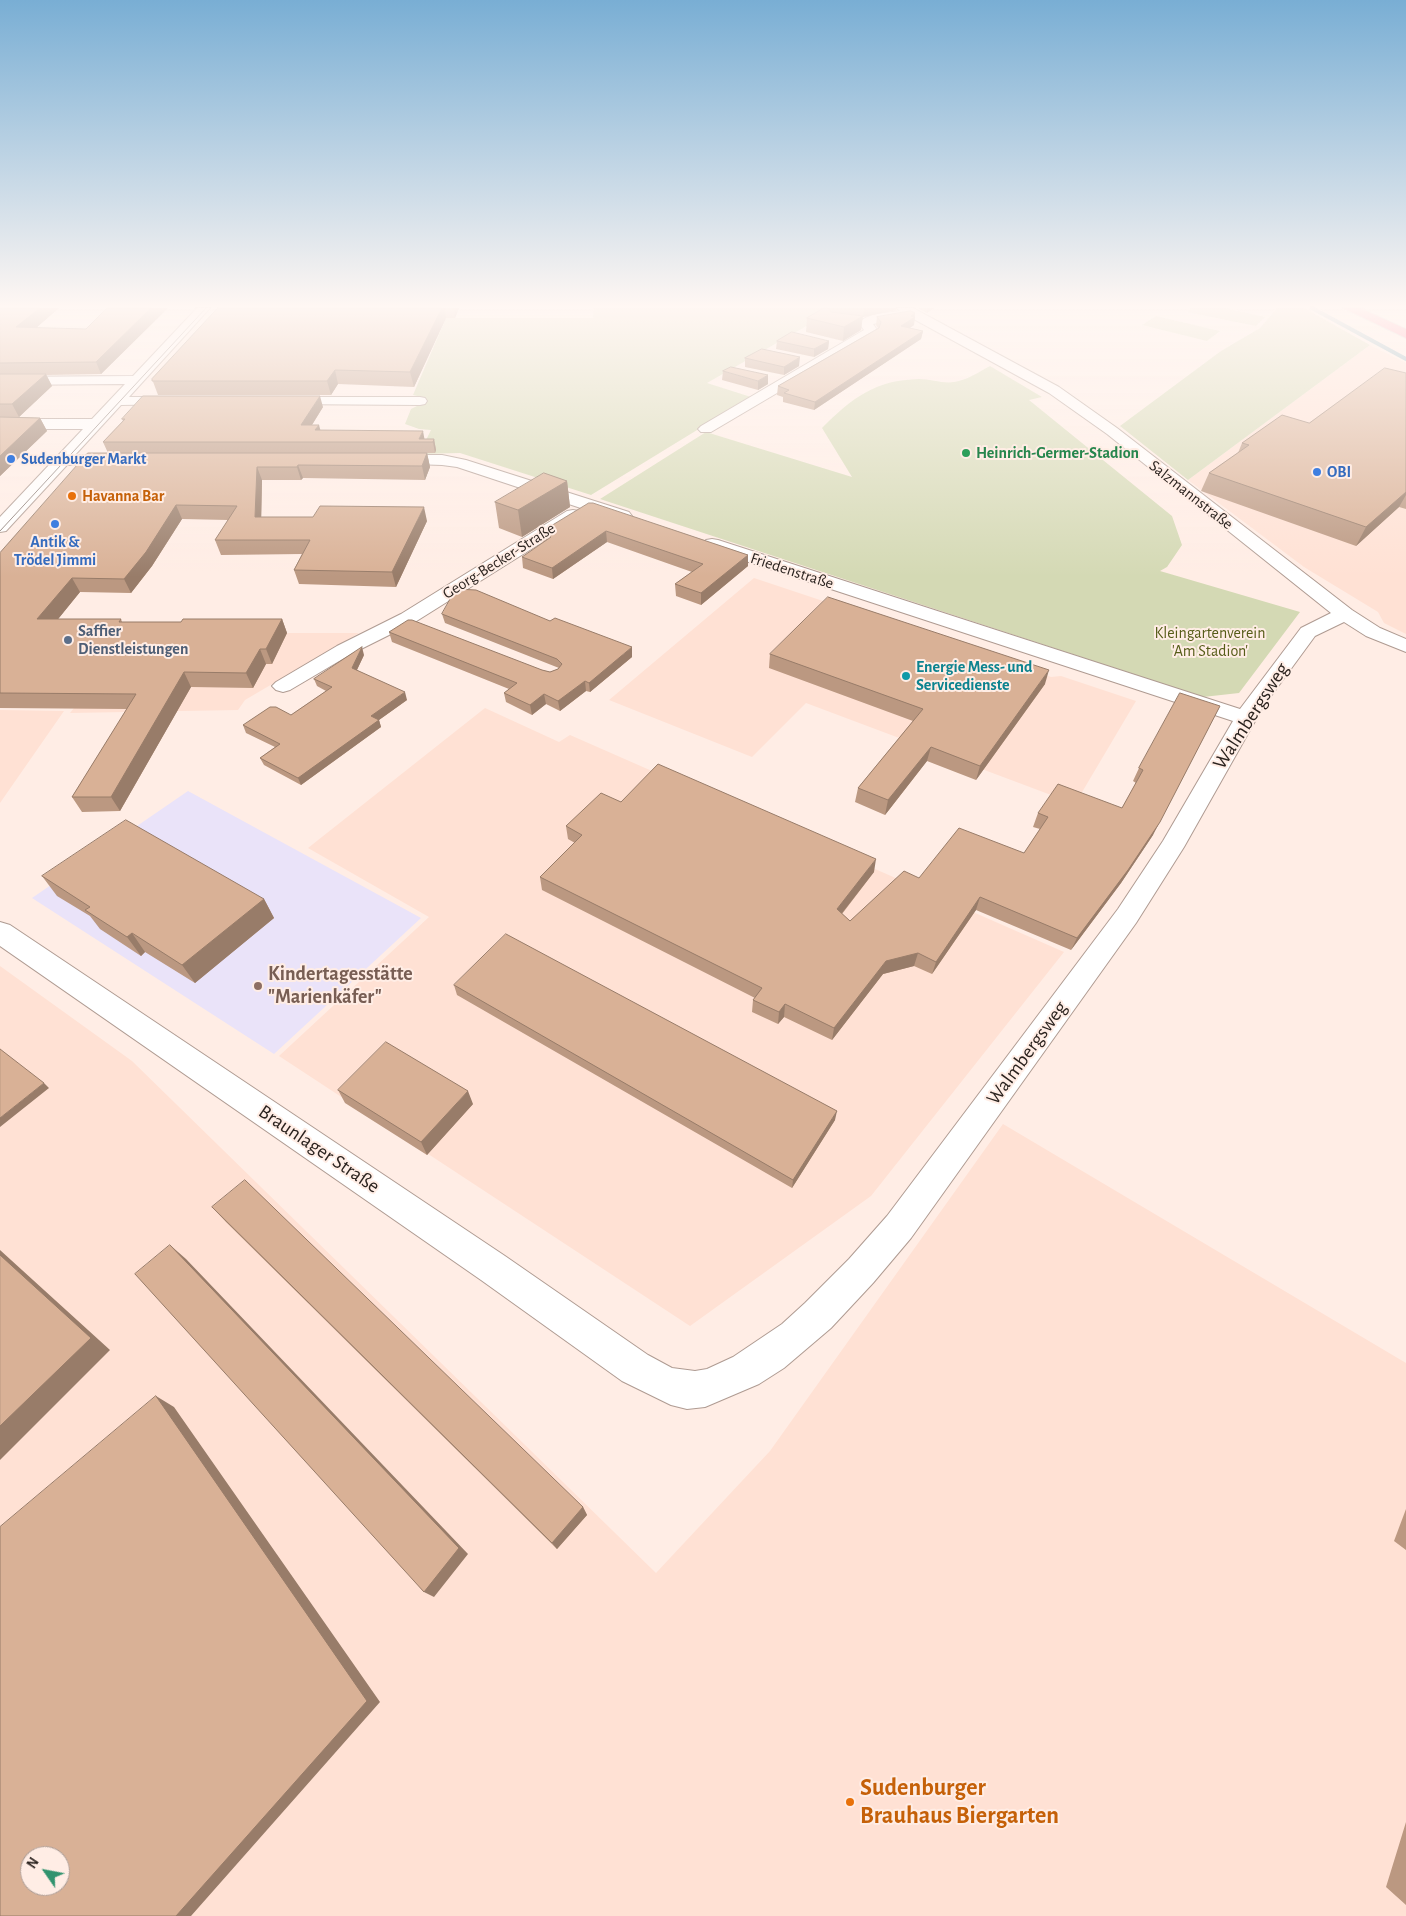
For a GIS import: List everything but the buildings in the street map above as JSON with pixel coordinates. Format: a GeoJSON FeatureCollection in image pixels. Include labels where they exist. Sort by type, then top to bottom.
{"type":"FeatureCollection","features":[{"type":"Feature","properties":{"kind":"street"},"geometry":{"type":"LineString","coordinates":[[0,527],[120,397]]}},
{"type":"Feature","properties":{"kind":"street"},"geometry":{"type":"LineString","coordinates":[[707,429],[760,397]]}},
{"type":"Feature","properties":{"kind":"street","name":"Salzmannstraße"},"geometry":{"type":"LineString","coordinates":[[1064,397],[1112,432],[1345,614],[1373,632],[1406,646]]}},
{"type":"Feature","properties":{"kind":"street"},"geometry":{"type":"LineString","coordinates":[[117,401],[189,401]]}},
{"type":"Feature","properties":{"kind":"street"},"geometry":{"type":"LineString","coordinates":[[266,401],[420,402]]}},
{"type":"Feature","properties":{"kind":"street"},"geometry":{"type":"LineString","coordinates":[[0,424],[96,424]]}},
{"type":"Feature","properties":{"kind":"street"},"geometry":{"type":"LineString","coordinates":[[63,460],[134,460]]}},
{"type":"Feature","properties":{"kind":"street"},"geometry":{"type":"LineString","coordinates":[[378,460],[456,462],[645,523]]}},
{"type":"Feature","properties":{"kind":"street","name":"Georg-Becker-Straße"},"geometry":{"type":"LineString","coordinates":[[284,686],[344,650],[417,621],[589,505]]}},
{"type":"Feature","properties":{"kind":"street","name":"Friedenstraße"},"geometry":{"type":"LineString","coordinates":[[691,538],[1245,718]]}},
{"type":"Feature","properties":{"kind":"street","name":"Walmbergsweg"},"geometry":{"type":"LineString","coordinates":[[635,1368],[656,1380],[680,1389],[697,1390],[738,1376],[764,1360],[803,1329],[864,1268],[899,1227],[961,1145],[1126,916],[1172,847],[1245,718],[1308,632],[1345,614]]}},
{"type":"Feature","properties":{"kind":"street","name":"Braunlager Straße"},"geometry":{"type":"LineString","coordinates":[[0,932],[493,1268],[635,1368]]}},
{"type":"Feature","properties":{"kind":"shaded area"},"geometry":{"type":"Polygon","coordinates":[[[1299,397],[1406,397],[1406,634],[1384,623],[1378,612],[1304,567],[1188,480],[1299,397]]]}},
{"type":"Feature","properties":{"kind":"shaded area"},"geometry":{"type":"Polygon","coordinates":[[[754,578],[1051,677],[1061,676],[1136,701],[1075,804],[806,703],[752,757],[609,700],[754,578]]]}},
{"type":"Feature","properties":{"kind":"shaded area"},"geometry":{"type":"Polygon","coordinates":[[[359,633],[245,700],[238,710],[70,713],[132,635],[359,633]]]}},
{"type":"Feature","properties":{"kind":"shaded area"},"geometry":{"type":"Polygon","coordinates":[[[485,708],[559,742],[570,735],[1064,952],[871,1196],[690,1326],[279,1056],[429,917],[308,848],[485,708]]]}},
{"type":"Feature","properties":{"kind":"shaded area"},"geometry":{"type":"Polygon","coordinates":[[[0,710],[64,711],[0,803],[0,710]]]}},
{"type":"Feature","properties":{"kind":"shaded area","name":"Kindertagesstätte \"Marienkäfer\""},"geometry":{"type":"Polygon","coordinates":[[[188,791],[421,918],[274,1054],[32,898],[188,791]]]}},
{"type":"Feature","properties":{"kind":"shaded area"},"geometry":{"type":"Polygon","coordinates":[[[0,966],[132,1061],[656,1573],[770,1451],[1003,1124],[1406,1363],[1406,1916],[0,1916],[0,966]]]}},
{"type":"Feature","properties":{"kind":"green space"},"geometry":{"type":"Polygon","coordinates":[[[421,397],[750,397],[591,495],[460,453],[419,454],[431,430],[419,429],[405,424],[411,409],[417,406],[421,397]]]}},
{"type":"Feature","properties":{"kind":"green space","name":"Kleingartenverein 'Am Stadion'"},"geometry":{"type":"Polygon","coordinates":[[[858,397],[1040,397],[1029,400],[1172,516],[1182,545],[1167,567],[1160,571],[1300,612],[1239,693],[1203,697],[600,499],[706,432],[852,477],[822,428],[858,397]]]}},
{"type":"Feature","properties":{"kind":"green space"},"geometry":{"type":"Polygon","coordinates":[[[1158,397],[1299,397],[1188,480],[1120,426],[1158,397]]]}},
{"type":"Feature","properties":{"kind":"tram line"},"geometry":{"type":"LineString","coordinates":[[0,531],[123,397]]}},
{"type":"Feature","properties":{"kind":"place","name":"Heinrich-Germer-Stadion"},"geometry":{"type":"Point","coordinates":[966,453]}},
{"type":"Feature","properties":{"kind":"place","name":"Sudenburger Markt"},"geometry":{"type":"Point","coordinates":[11,459]}},
{"type":"Feature","properties":{"kind":"place","name":"OBI"},"geometry":{"type":"Point","coordinates":[1317,472]}},
{"type":"Feature","properties":{"kind":"place","name":"Havanna Bar"},"geometry":{"type":"Point","coordinates":[72,496]}},
{"type":"Feature","properties":{"kind":"place","name":"Antik & Trödel Jimmi"},"geometry":{"type":"Point","coordinates":[55,524]}},
{"type":"Feature","properties":{"kind":"place","name":"Saffier Dienstleistungen"},"geometry":{"type":"Point","coordinates":[68,640]}},
{"type":"Feature","properties":{"kind":"place","name":"Energie Mess- und Servicedienste"},"geometry":{"type":"Point","coordinates":[906,676]}},
{"type":"Feature","properties":{"kind":"place","name":"Kindertagesstätte \"Marienkäfer\""},"geometry":{"type":"Point","coordinates":[258,986]}},
{"type":"Feature","properties":{"kind":"place","name":"Sudenburger Brauhaus Biergarten"},"geometry":{"type":"Point","coordinates":[850,1802]}}]}
